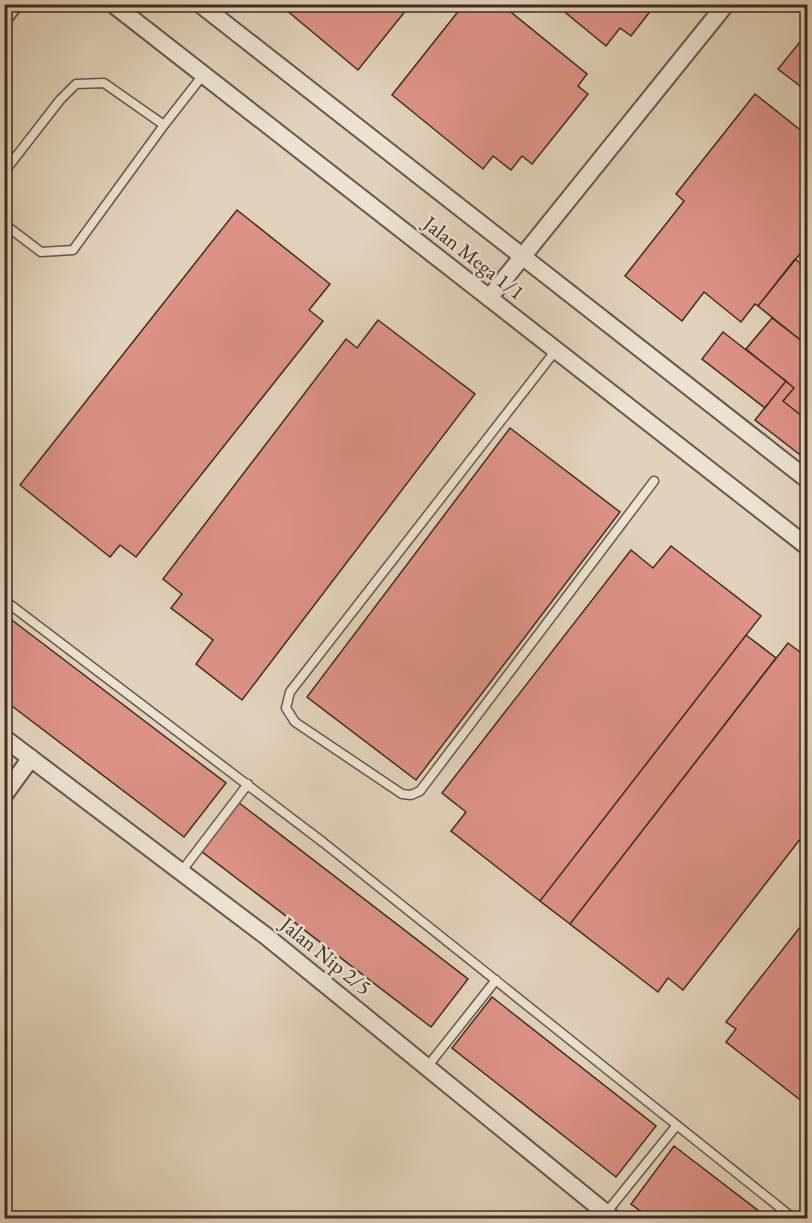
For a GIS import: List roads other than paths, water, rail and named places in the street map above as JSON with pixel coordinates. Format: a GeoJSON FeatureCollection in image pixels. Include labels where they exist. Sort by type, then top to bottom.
{"type":"FeatureCollection","features":[{"type":"Feature","properties":{"kind":"street"},"geometry":{"type":"LineString","coordinates":[[4,17],[14,4]]}},
{"type":"Feature","properties":{"kind":"street","name":"Jalan Mega 1/1"},"geometry":{"type":"LineString","coordinates":[[113,4],[807,547]]}},
{"type":"Feature","properties":{"kind":"street"},"geometry":{"type":"LineString","coordinates":[[200,4],[807,480]]}},
{"type":"Feature","properties":{"kind":"street"},"geometry":{"type":"LineString","coordinates":[[489,298],[726,4]]}},
{"type":"Feature","properties":{"kind":"street","name":"Jalan Nip 2/5"},"geometry":{"type":"LineString","coordinates":[[4,738],[266,936],[609,1216]]}},
{"type":"Feature","properties":{"kind":"street"},"geometry":{"type":"LineString","coordinates":[[4,795],[31,759]]}},
{"type":"Feature","properties":{"kind":"lane"},"geometry":{"type":"LineString","coordinates":[[4,224],[41,252],[73,250],[203,75]]}},
{"type":"Feature","properties":{"kind":"lane"},"geometry":{"type":"LineString","coordinates":[[4,172],[60,100],[76,84],[104,84],[164,125]]}},
{"type":"Feature","properties":{"kind":"lane"},"geometry":{"type":"LineString","coordinates":[[556,350],[290,692],[286,708],[295,722],[402,794],[411,795],[420,791],[654,481]]}},
{"type":"Feature","properties":{"kind":"lane"},"geometry":{"type":"LineString","coordinates":[[4,600],[248,784],[793,1218]]}},
{"type":"Feature","properties":{"kind":"lane"},"geometry":{"type":"LineString","coordinates":[[180,872],[248,784]]}},
{"type":"Feature","properties":{"kind":"lane"},"geometry":{"type":"LineString","coordinates":[[427,1067],[496,980]]}},
{"type":"Feature","properties":{"kind":"lane"},"geometry":{"type":"LineString","coordinates":[[609,1216],[677,1125]]}}]}
